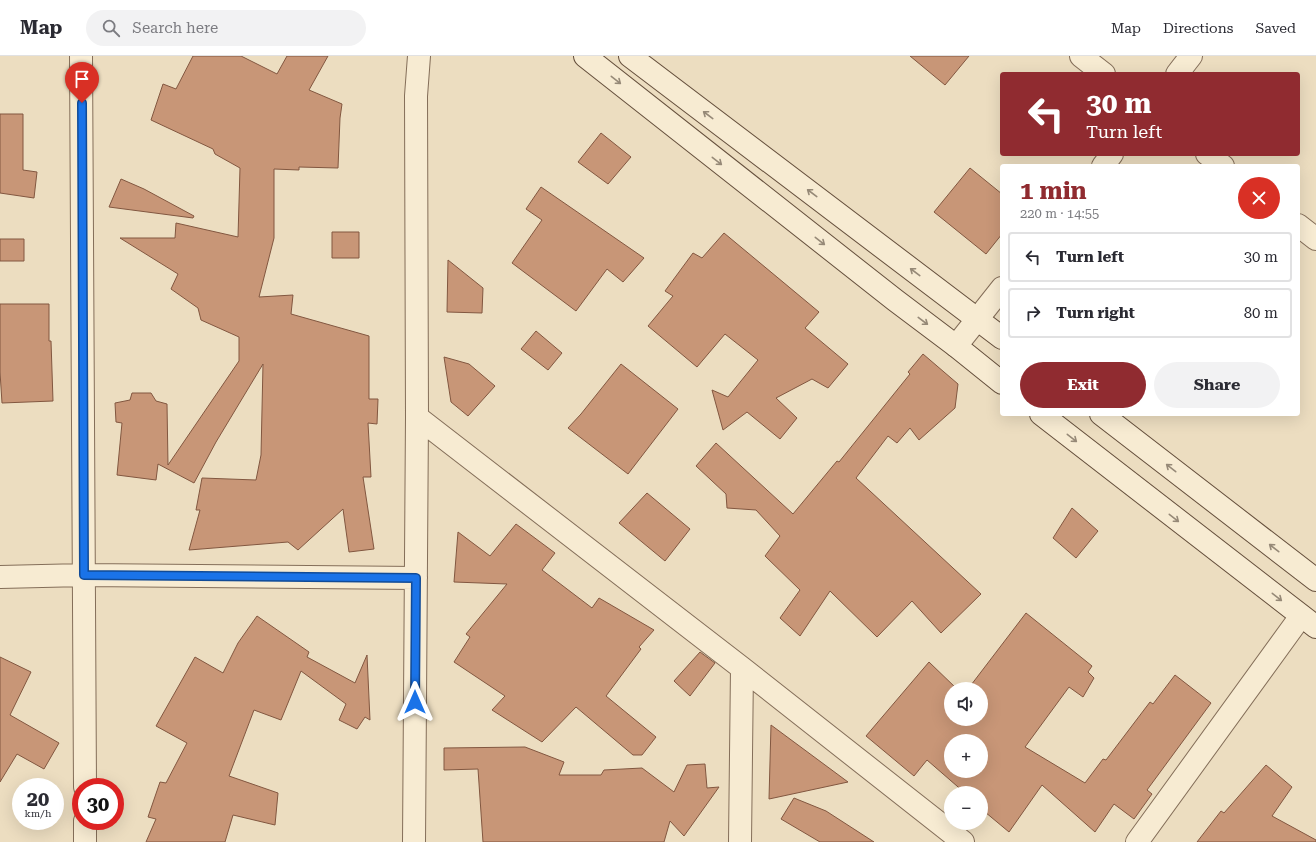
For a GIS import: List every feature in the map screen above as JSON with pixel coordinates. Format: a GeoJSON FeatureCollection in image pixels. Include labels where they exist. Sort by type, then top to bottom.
{"type":"FeatureCollection","features":[{"type":"Feature","properties":{"kind":"street"},"geometry":{"type":"LineString","coordinates":[[81,56],[85,778]]}},
{"type":"Feature","properties":{"kind":"street"},"geometry":{"type":"LineString","coordinates":[[414,842],[417,417],[416,96],[419,56]]}},
{"type":"Feature","properties":{"kind":"street"},"geometry":{"type":"LineString","coordinates":[[585,56],[1000,381]]}},
{"type":"Feature","properties":{"kind":"street"},"geometry":{"type":"LineString","coordinates":[[630,56],[1000,336]]}},
{"type":"Feature","properties":{"kind":"street"},"geometry":{"type":"LineString","coordinates":[[1081,56],[1101,72]]}},
{"type":"Feature","properties":{"kind":"street"},"geometry":{"type":"LineString","coordinates":[[1178,72],[1190,56]]}},
{"type":"Feature","properties":{"kind":"street"},"geometry":{"type":"LineString","coordinates":[[1104,164],[1110,156]]}},
{"type":"Feature","properties":{"kind":"street"},"geometry":{"type":"LineString","coordinates":[[1210,156],[1220,164]]}},
{"type":"Feature","properties":{"kind":"street"},"geometry":{"type":"LineString","coordinates":[[1300,226],[1316,238]]}},
{"type":"Feature","properties":{"kind":"street"},"geometry":{"type":"LineString","coordinates":[[956,346],[1000,290]]}},
{"type":"Feature","properties":{"kind":"street"},"geometry":{"type":"LineString","coordinates":[[1044,416],[1309,622],[1137,842]]}},
{"type":"Feature","properties":{"kind":"street"},"geometry":{"type":"LineString","coordinates":[[1104,416],[1316,580]]}},
{"type":"Feature","properties":{"kind":"street"},"geometry":{"type":"LineString","coordinates":[[417,417],[742,668],[963,842]]}},
{"type":"Feature","properties":{"kind":"street"},"geometry":{"type":"LineString","coordinates":[[0,577],[84,575],[416,578]]}},
{"type":"Feature","properties":{"kind":"street"},"geometry":{"type":"LineString","coordinates":[[740,842],[742,668]]}},
{"type":"Feature","properties":{"kind":"street"},"geometry":{"type":"LineString","coordinates":[[85,830],[85,842]]}},
{"type":"Feature","properties":{"kind":"building"},"geometry":{"type":"Polygon","coordinates":[[[193,56],[241,56],[277,74],[287,56],[328,56],[309,90],[342,104],[338,168],[299,167],[299,170],[274,169],[274,238],[259,297],[293,295],[291,314],[369,336],[369,399],[378,399],[377,424],[368,423],[371,477],[363,477],[374,549],[349,552],[343,509],[298,550],[288,542],[189,550],[200,510],[196,510],[202,478],[256,480],[261,455],[263,364],[216,442],[194,483],[158,464],[156,480],[117,475],[122,423],[116,422],[115,403],[130,400],[132,393],[151,393],[156,401],[167,404],[168,465],[239,361],[239,337],[201,320],[198,308],[171,289],[178,274],[120,238],[175,238],[176,223],[238,237],[240,168],[215,154],[213,149],[151,120],[163,84],[176,89],[193,56]]]}},
{"type":"Feature","properties":{"kind":"building"},"geometry":{"type":"Polygon","coordinates":[[[910,56],[969,56],[945,85],[910,56]]]}},
{"type":"Feature","properties":{"kind":"building"},"geometry":{"type":"Polygon","coordinates":[[[0,114],[23,114],[23,170],[37,172],[34,198],[0,193],[0,114]]]}},
{"type":"Feature","properties":{"kind":"building"},"geometry":{"type":"Polygon","coordinates":[[[601,133],[631,157],[608,184],[578,162],[601,133]]]}},
{"type":"Feature","properties":{"kind":"building"},"geometry":{"type":"Polygon","coordinates":[[[970,168],[1000,192],[1000,236],[986,254],[934,212],[970,168]]]}},
{"type":"Feature","properties":{"kind":"building"},"geometry":{"type":"Polygon","coordinates":[[[121,179],[144,189],[194,216],[193,218],[109,207],[121,179]]]}},
{"type":"Feature","properties":{"kind":"building"},"geometry":{"type":"Polygon","coordinates":[[[541,187],[644,258],[623,282],[607,269],[576,311],[512,263],[542,220],[526,209],[541,187]]]}},
{"type":"Feature","properties":{"kind":"building"},"geometry":{"type":"Polygon","coordinates":[[[332,232],[359,232],[359,258],[332,258],[332,232]]]}},
{"type":"Feature","properties":{"kind":"building"},"geometry":{"type":"Polygon","coordinates":[[[724,233],[819,312],[805,328],[848,364],[828,388],[812,379],[776,398],[797,418],[780,439],[747,412],[723,430],[712,390],[728,397],[758,360],[725,334],[697,367],[648,326],[673,296],[665,291],[693,253],[702,258],[724,233]]]}},
{"type":"Feature","properties":{"kind":"building"},"geometry":{"type":"Polygon","coordinates":[[[0,239],[24,239],[24,261],[0,261],[0,239]]]}},
{"type":"Feature","properties":{"kind":"building"},"geometry":{"type":"Polygon","coordinates":[[[448,260],[483,288],[482,313],[447,312],[448,260]]]}},
{"type":"Feature","properties":{"kind":"building"},"geometry":{"type":"Polygon","coordinates":[[[0,304],[49,304],[49,341],[51,341],[53,401],[2,403],[0,372],[0,304]]]}},
{"type":"Feature","properties":{"kind":"building"},"geometry":{"type":"Polygon","coordinates":[[[536,331],[562,353],[548,370],[521,349],[536,331]]]}},
{"type":"Feature","properties":{"kind":"building"},"geometry":{"type":"Polygon","coordinates":[[[923,354],[958,384],[955,408],[919,440],[910,428],[897,443],[888,436],[856,478],[981,594],[941,633],[912,601],[877,637],[830,591],[800,636],[780,618],[800,590],[765,556],[780,536],[756,510],[727,508],[726,494],[696,466],[716,443],[793,514],[837,461],[839,462],[910,374],[908,372],[923,354]]]}},
{"type":"Feature","properties":{"kind":"building"},"geometry":{"type":"Polygon","coordinates":[[[444,357],[469,364],[495,386],[468,416],[451,402],[444,357]]]}},
{"type":"Feature","properties":{"kind":"building"},"geometry":{"type":"Polygon","coordinates":[[[621,364],[678,409],[628,474],[568,428],[621,364]]]}},
{"type":"Feature","properties":{"kind":"building"},"geometry":{"type":"Polygon","coordinates":[[[647,493],[690,529],[665,561],[619,523],[647,493]]]}},
{"type":"Feature","properties":{"kind":"building"},"geometry":{"type":"Polygon","coordinates":[[[1072,508],[1098,531],[1076,558],[1053,538],[1072,508]]]}},
{"type":"Feature","properties":{"kind":"building"},"geometry":{"type":"Polygon","coordinates":[[[516,524],[555,553],[542,570],[592,608],[599,598],[654,630],[639,647],[641,649],[606,696],[656,737],[642,755],[633,755],[576,707],[542,742],[492,710],[505,696],[454,662],[470,637],[466,634],[507,584],[454,582],[458,532],[490,556],[516,524]]]}},
{"type":"Feature","properties":{"kind":"building"},"geometry":{"type":"Polygon","coordinates":[[[1026,613],[1092,666],[1088,672],[1094,678],[1083,697],[1069,687],[1025,747],[1085,783],[1103,759],[1106,760],[1150,702],[1153,704],[1175,675],[1211,703],[1147,790],[1152,794],[1134,819],[1114,804],[1095,832],[1042,785],[1009,832],[988,814],[988,786],[957,786],[948,778],[988,778],[988,734],[944,734],[944,775],[927,760],[914,776],[866,736],[929,662],[950,682],[944,682],[944,726],[988,726],[988,682],[973,682],[1026,613]]]}},
{"type":"Feature","properties":{"kind":"building"},"geometry":{"type":"Polygon","coordinates":[[[257,616],[309,652],[307,657],[355,683],[367,655],[370,720],[365,717],[357,729],[339,720],[346,704],[301,671],[281,720],[254,710],[229,776],[278,793],[275,825],[233,815],[225,842],[146,842],[156,819],[148,817],[160,782],[166,783],[187,743],[156,726],[195,657],[223,673],[238,643],[257,616]]]}},
{"type":"Feature","properties":{"kind":"building"},"geometry":{"type":"Polygon","coordinates":[[[700,652],[715,663],[690,696],[674,681],[700,652]]]}},
{"type":"Feature","properties":{"kind":"building"},"geometry":{"type":"Polygon","coordinates":[[[0,657],[31,672],[10,715],[59,743],[44,769],[17,754],[0,782],[0,657]]]}},
{"type":"Feature","properties":{"kind":"building"},"geometry":{"type":"Polygon","coordinates":[[[771,725],[848,782],[769,799],[771,725]]]}},
{"type":"Feature","properties":{"kind":"building"},"geometry":{"type":"Polygon","coordinates":[[[525,747],[564,762],[559,775],[601,775],[604,770],[642,768],[674,792],[687,765],[705,764],[707,788],[719,787],[684,836],[670,821],[664,842],[483,842],[478,769],[444,770],[444,748],[525,747]]]}},
{"type":"Feature","properties":{"kind":"building"},"geometry":{"type":"Polygon","coordinates":[[[1266,765],[1292,787],[1272,816],[1316,840],[1316,842],[1197,842],[1221,811],[1224,813],[1266,765]]]}},
{"type":"Feature","properties":{"kind":"building"},"geometry":{"type":"Polygon","coordinates":[[[794,798],[826,811],[874,842],[820,842],[781,819],[794,798]]]}},
{"type":"Feature","properties":{"kind":"route"},"geometry":{"type":"LineString","coordinates":[[82,103],[84,575],[416,578],[415,702]]}}]}
